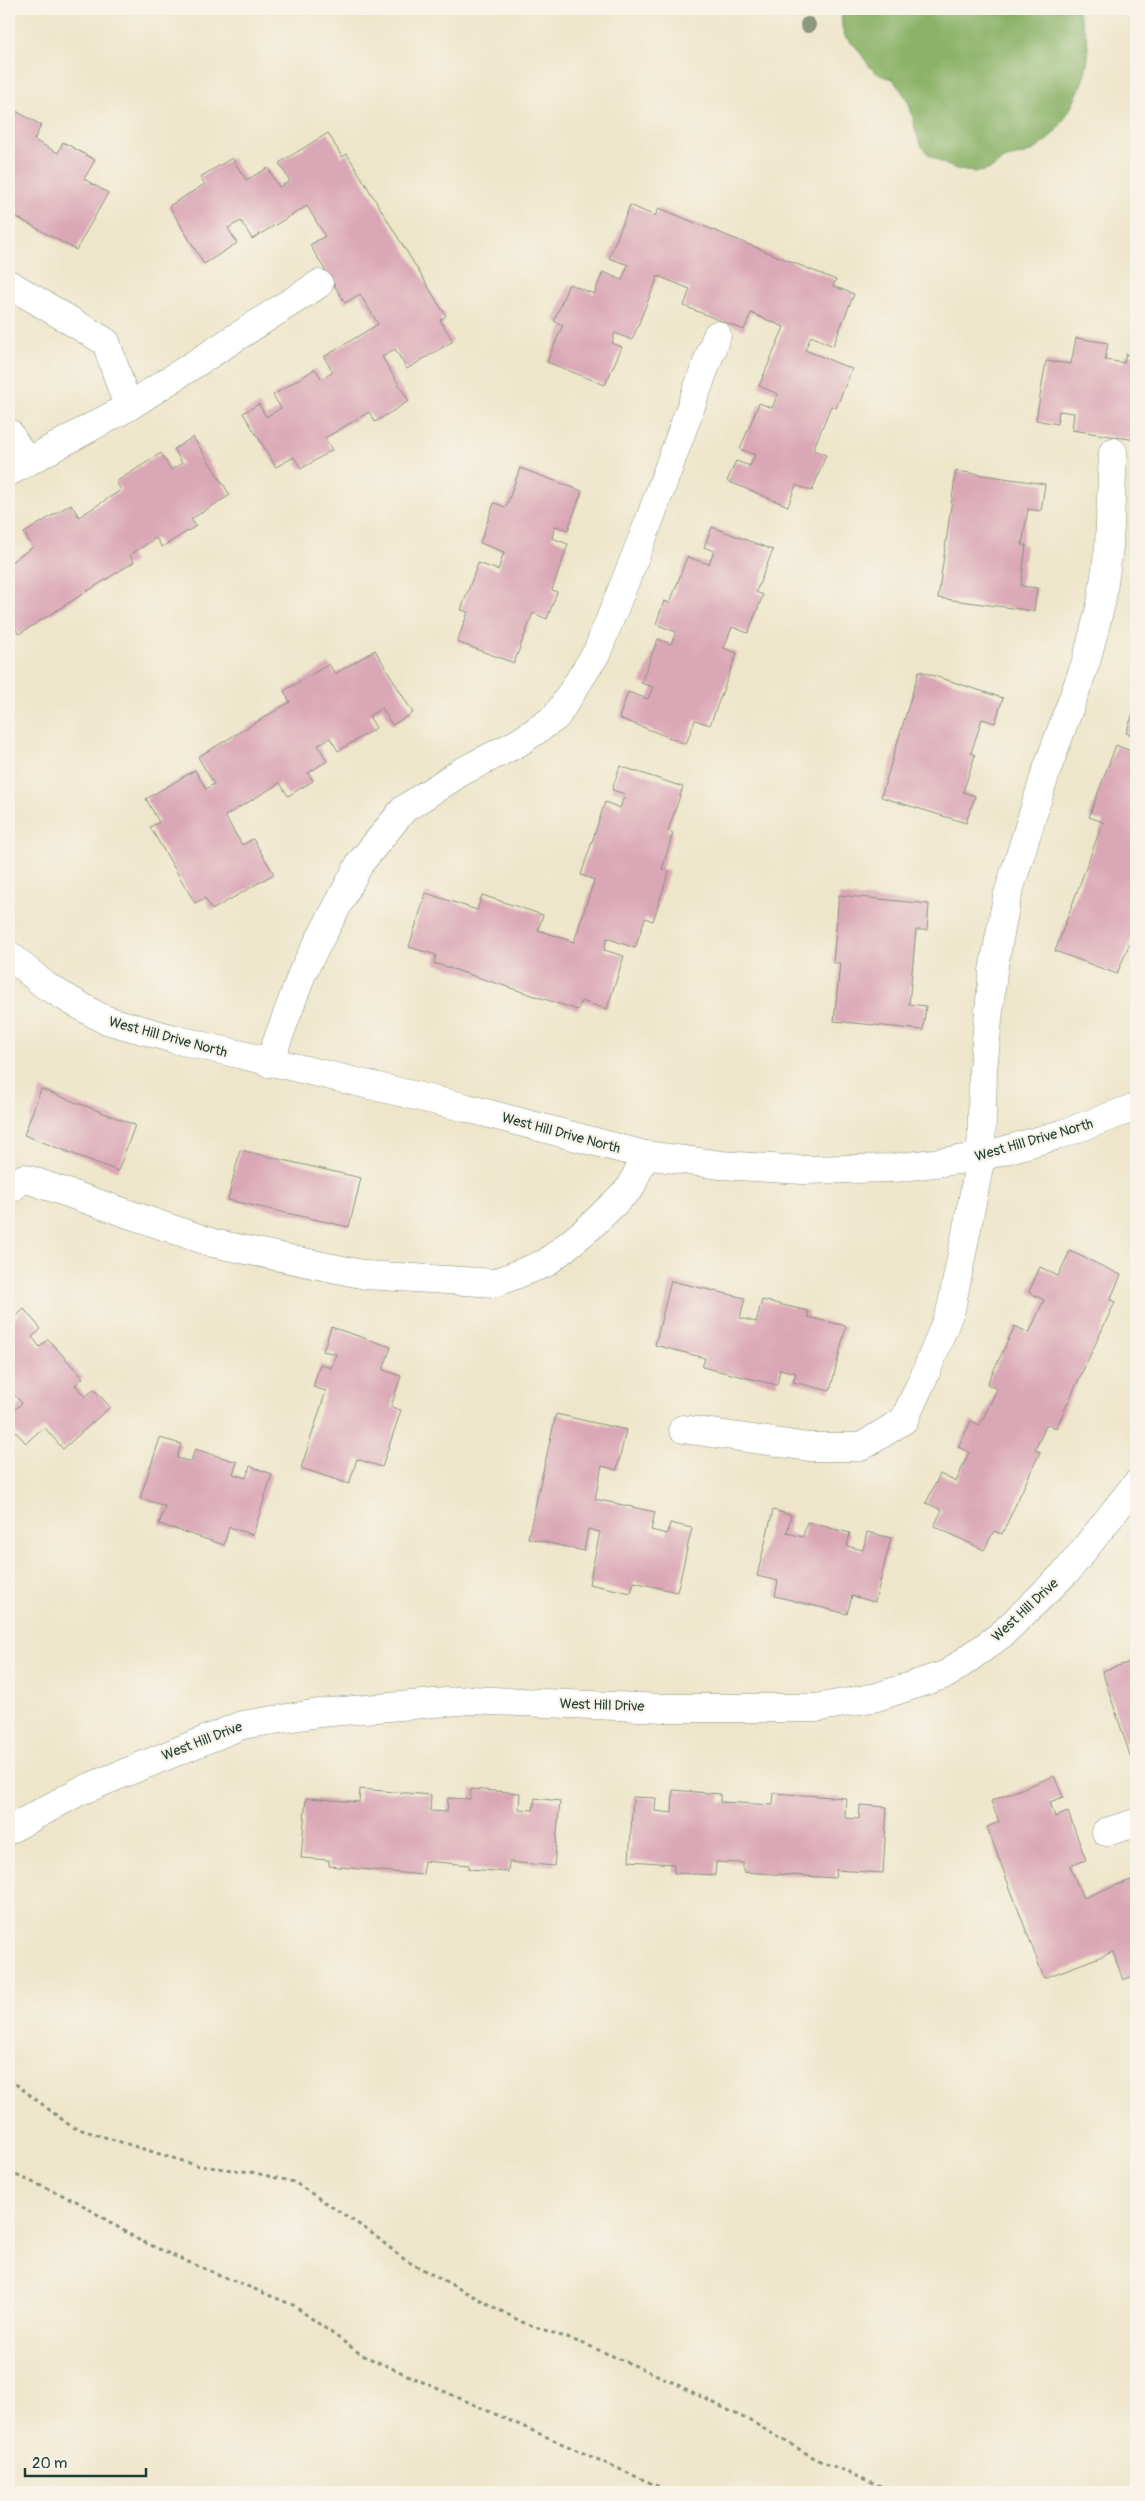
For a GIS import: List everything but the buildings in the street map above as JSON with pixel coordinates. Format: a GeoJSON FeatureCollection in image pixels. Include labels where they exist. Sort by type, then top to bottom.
{"type":"FeatureCollection","features":[{"type":"Feature","properties":{"kind":"street"},"geometry":{"type":"LineString","coordinates":[[9,284],[106,342],[128,407]]}},
{"type":"Feature","properties":{"kind":"street"},"geometry":{"type":"LineString","coordinates":[[9,433],[17,467],[128,407],[319,284]]}},
{"type":"Feature","properties":{"kind":"street"},"geometry":{"type":"LineString","coordinates":[[268,1063],[303,972],[360,863],[404,809],[461,772],[518,744],[556,717],[597,652],[648,524],[717,335]]}},
{"type":"Feature","properties":{"kind":"street"},"geometry":{"type":"LineString","coordinates":[[683,1429],[809,1447],[861,1446],[904,1420],[951,1309],[981,1157],[983,1070],[997,952],[1007,897],[1046,772],[1086,662],[1101,604],[1109,547],[1113,452]]}},
{"type":"Feature","properties":{"kind":"street","name":"West Hill Drive North"},"geometry":{"type":"LineString","coordinates":[[9,955],[46,986],[103,1019],[268,1063],[467,1108],[645,1155],[721,1165],[803,1170],[894,1168],[981,1157],[1062,1134],[1136,1107]]}},
{"type":"Feature","properties":{"kind":"street"},"geometry":{"type":"LineString","coordinates":[[16,1184],[213,1243],[366,1275],[495,1283],[546,1263],[590,1227],[631,1187],[645,1155]]}},
{"type":"Feature","properties":{"kind":"street","name":"West Hill Drive"},"geometry":{"type":"LineString","coordinates":[[9,1830],[78,1792],[234,1728],[319,1713],[470,1700],[664,1708],[816,1708],[877,1697],[947,1674],[1001,1635],[1068,1570],[1136,1484]]}},
{"type":"Feature","properties":{"kind":"street"},"geometry":{"type":"LineString","coordinates":[[1106,1832],[1136,1823]]}},
{"type":"Feature","properties":{"kind":"path"},"geometry":{"type":"LineString","coordinates":[[9,2079],[72,2127],[199,2166],[251,2172],[294,2182],[368,2231],[405,2260],[522,2322],[587,2346],[666,2380],[754,2423],[818,2460],[894,2492]]}},
{"type":"Feature","properties":{"kind":"path"},"geometry":{"type":"LineString","coordinates":[[9,2172],[76,2201],[137,2239],[293,2305],[362,2355],[671,2492]]}},
{"type":"Feature","properties":{"kind":"green space"},"geometry":{"type":"Polygon","coordinates":[[[842,9],[1077,9],[1088,45],[1086,69],[1082,83],[1069,111],[1060,125],[1041,146],[1027,153],[1004,159],[985,171],[960,170],[944,164],[931,156],[922,146],[916,132],[909,104],[893,79],[879,74],[871,68],[856,47],[845,36],[842,9]]]}}]}
